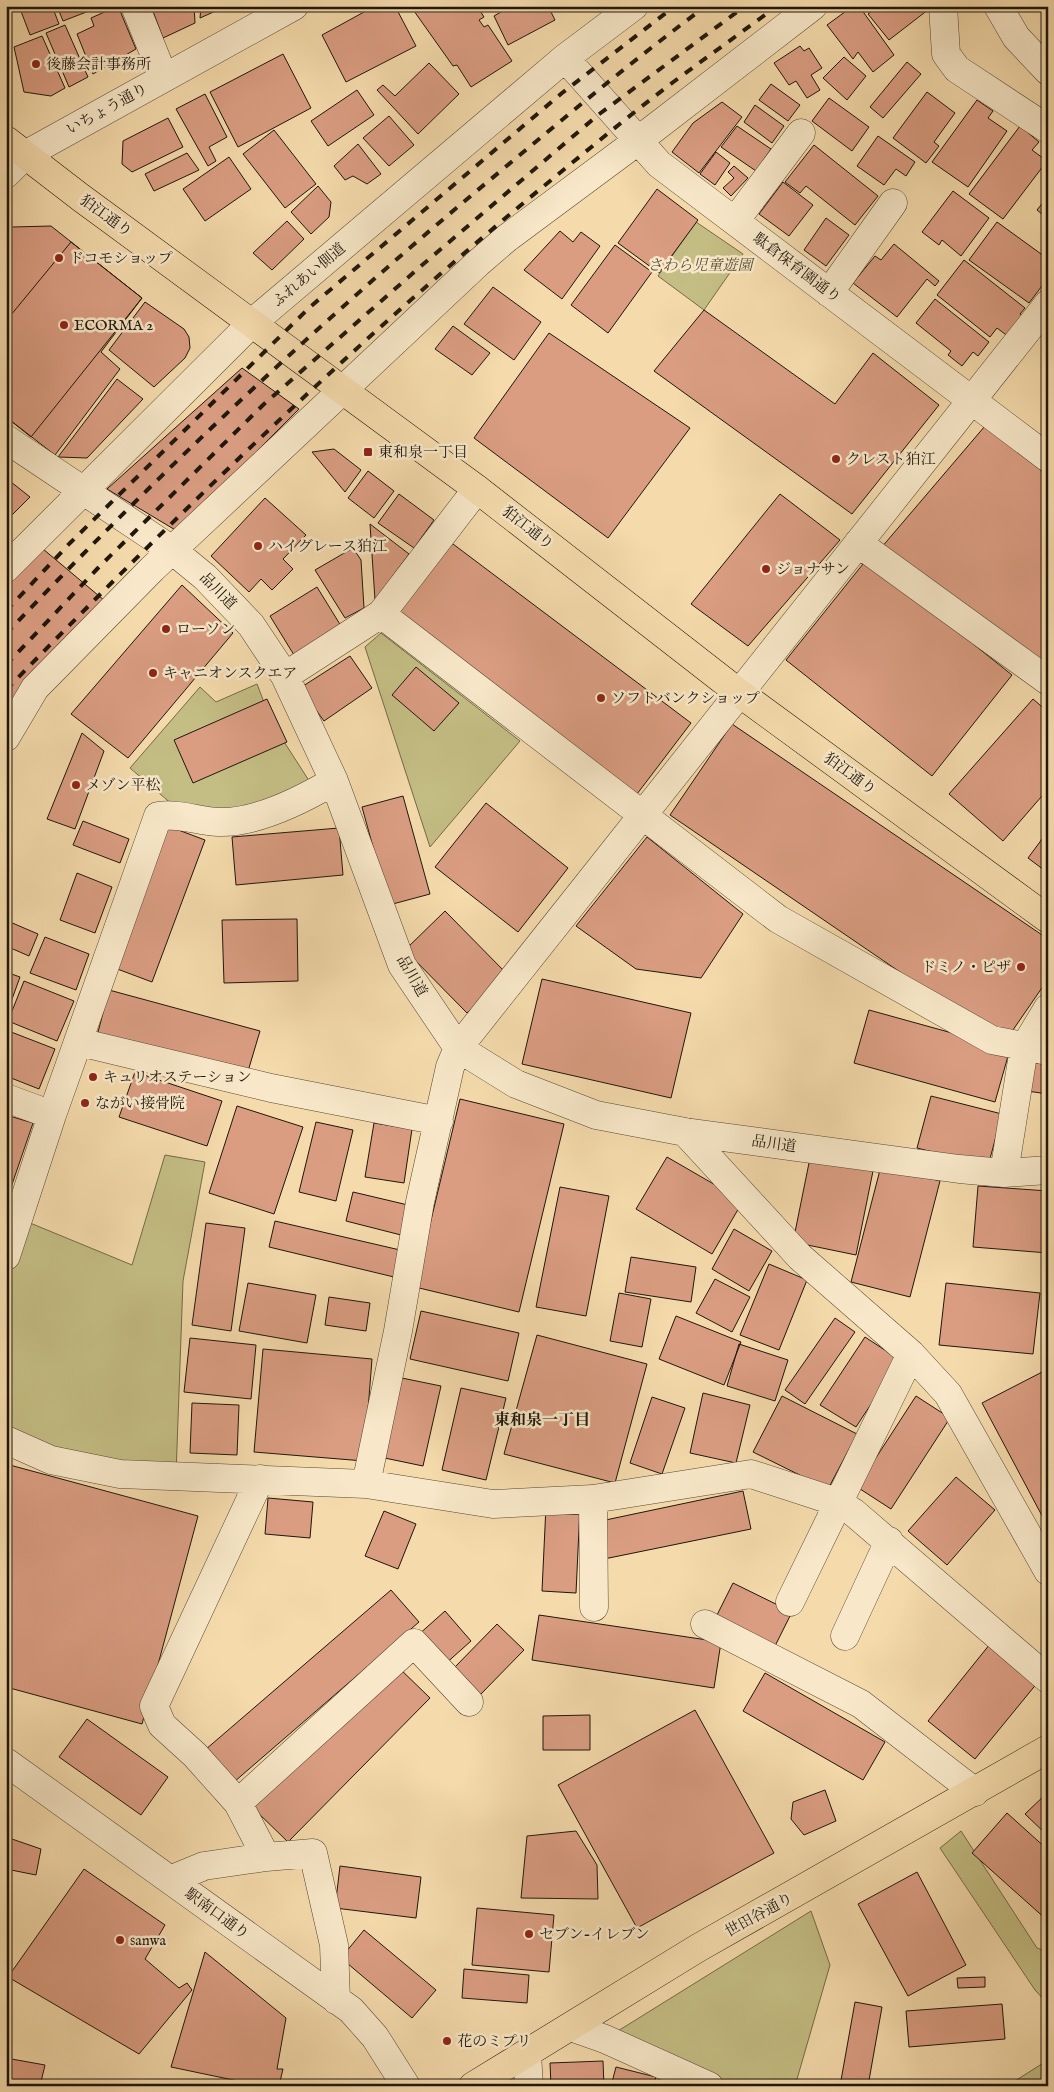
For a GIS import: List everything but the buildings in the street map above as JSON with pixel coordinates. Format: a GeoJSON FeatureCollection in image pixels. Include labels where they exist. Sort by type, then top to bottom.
{"type":"FeatureCollection","features":[{"type":"Feature","properties":{"kind":"main road","name":"狛江通り"},"geometry":{"type":"LineString","coordinates":[[12,156],[252,323],[476,489],[738,692],[1048,919]]}},
{"type":"Feature","properties":{"kind":"main road","name":"世田谷通り"},"geometry":{"type":"LineString","coordinates":[[473,2086],[698,1948],[1048,1749]]}},
{"type":"Feature","properties":{"kind":"street"},"geometry":{"type":"LineString","coordinates":[[135,6],[164,78]]}},
{"type":"Feature","properties":{"kind":"street","name":"いちょう通り"},"geometry":{"type":"LineString","coordinates":[[12,156],[164,78],[271,13],[294,6]]}},
{"type":"Feature","properties":{"kind":"street","name":"ふれあい側道"},"geometry":{"type":"LineString","coordinates":[[6,568],[252,323],[565,58],[634,6]]}},
{"type":"Feature","properties":{"kind":"street"},"geometry":{"type":"LineString","coordinates":[[6,737],[35,688],[172,550],[478,263],[507,238],[639,140],[813,6]]}},
{"type":"Feature","properties":{"kind":"street"},"geometry":{"type":"LineString","coordinates":[[943,6],[946,54],[957,69],[1048,129]]}},
{"type":"Feature","properties":{"kind":"street"},"geometry":{"type":"LineString","coordinates":[[998,6],[1016,37],[1048,71]]}},
{"type":"Feature","properties":{"kind":"street","name":"駄倉保育園通り"},"geometry":{"type":"LineString","coordinates":[[565,58],[659,164],[1048,458]]}},
{"type":"Feature","properties":{"kind":"street"},"geometry":{"type":"LineString","coordinates":[[735,221],[801,133]]}},
{"type":"Feature","properties":{"kind":"street"},"geometry":{"type":"LineString","coordinates":[[829,292],[893,203]]}},
{"type":"Feature","properties":{"kind":"street"},"geometry":{"type":"LineString","coordinates":[[366,1484],[398,1331],[420,1202],[450,1067],[458,1048],[738,692],[1048,304]]}},
{"type":"Feature","properties":{"kind":"street","name":"品川道"},"geometry":{"type":"LineString","coordinates":[[6,439],[172,550],[205,577],[251,624],[285,676],[334,781],[402,965],[458,1048],[516,1084],[596,1115],[685,1132],[1004,1173],[1048,1170]]}},
{"type":"Feature","properties":{"kind":"street"},"geometry":{"type":"LineString","coordinates":[[285,676],[381,614],[476,489]]}},
{"type":"Feature","properties":{"kind":"street"},"geometry":{"type":"LineString","coordinates":[[858,543],[1048,681]]}},
{"type":"Feature","properties":{"kind":"street"},"geometry":{"type":"LineString","coordinates":[[381,614],[641,815],[778,918],[992,1040],[1036,1050]]}},
{"type":"Feature","properties":{"kind":"street"},"geometry":{"type":"LineString","coordinates":[[6,1256],[12,1215],[79,1042],[158,816],[168,814],[219,822],[241,819],[301,800],[334,781]]}},
{"type":"Feature","properties":{"kind":"street"},"geometry":{"type":"LineString","coordinates":[[1004,1173],[1048,1008]]}},
{"type":"Feature","properties":{"kind":"street"},"geometry":{"type":"LineString","coordinates":[[79,1042],[271,1088],[439,1121]]}},
{"type":"Feature","properties":{"kind":"street"},"geometry":{"type":"LineString","coordinates":[[6,1098],[52,1115]]}},
{"type":"Feature","properties":{"kind":"street"},"geometry":{"type":"LineString","coordinates":[[685,1132],[800,1257],[911,1354],[948,1394],[1048,1571]]}},
{"type":"Feature","properties":{"kind":"street"},"geometry":{"type":"LineString","coordinates":[[790,1602],[837,1502],[911,1354]]}},
{"type":"Feature","properties":{"kind":"street"},"geometry":{"type":"LineString","coordinates":[[6,1440],[51,1460],[120,1474],[366,1484],[493,1504],[593,1499],[751,1474],[837,1502],[853,1512],[1048,1679]]}},
{"type":"Feature","properties":{"kind":"street"},"geometry":{"type":"LineString","coordinates":[[260,1479],[154,1706],[162,1725],[195,1755],[238,1803],[266,1857]]}},
{"type":"Feature","properties":{"kind":"street"},"geometry":{"type":"LineString","coordinates":[[593,1499],[594,1607]]}},
{"type":"Feature","properties":{"kind":"street"},"geometry":{"type":"LineString","coordinates":[[845,1636],[889,1541]]}},
{"type":"Feature","properties":{"kind":"street"},"geometry":{"type":"LineString","coordinates":[[705,1624],[861,1704],[974,1792]]}},
{"type":"Feature","properties":{"kind":"street"},"geometry":{"type":"LineString","coordinates":[[238,1803],[414,1643],[469,1702]]}},
{"type":"Feature","properties":{"kind":"street","name":"駅南口通り"},"geometry":{"type":"LineString","coordinates":[[6,1762],[336,2000],[364,2023],[406,2086]]}},
{"type":"Feature","properties":{"kind":"street"},"geometry":{"type":"LineString","coordinates":[[170,1880],[204,1866],[266,1857],[313,1854],[334,1945],[336,2000]]}},
{"type":"Feature","properties":{"kind":"street"},"geometry":{"type":"LineString","coordinates":[[571,2027],[605,2039],[709,2086]]}},
{"type":"Feature","properties":{"kind":"street"},"geometry":{"type":"LineString","coordinates":[[527,2054],[528,2086]]}},
{"type":"Feature","properties":{"kind":"green space","name":"さわら児童遊園"},"geometry":{"type":"Polygon","coordinates":[[[696,222],[743,254],[704,310],[658,276],[696,222]]]}},
{"type":"Feature","properties":{"kind":"green space"},"geometry":{"type":"Polygon","coordinates":[[[381,633],[520,741],[430,847],[365,647],[381,633]]]}},
{"type":"Feature","properties":{"kind":"green space"},"geometry":{"type":"Polygon","coordinates":[[[257,684],[272,723],[315,790],[240,811],[174,806],[130,768],[200,687],[216,702],[257,684]]]}},
{"type":"Feature","properties":{"kind":"green space"},"geometry":{"type":"Polygon","coordinates":[[[165,1155],[205,1162],[183,1281],[176,1475],[6,1440],[6,1256],[18,1218],[132,1265],[165,1155]]]}},
{"type":"Feature","properties":{"kind":"green space"},"geometry":{"type":"Polygon","coordinates":[[[961,1831],[1037,1948],[1048,1952],[1048,2004],[1035,1990],[940,1848],[961,1831]]]}},
{"type":"Feature","properties":{"kind":"green space"},"geometry":{"type":"Polygon","coordinates":[[[811,1911],[830,1965],[795,2086],[709,2086],[605,2039],[811,1911]]]}},
{"type":"Feature","properties":{"kind":"green space"},"geometry":{"type":"Polygon","coordinates":[[[1048,2060],[1048,2086],[1007,2086],[1048,2060]]]}},
{"type":"Feature","properties":{"kind":"railway"},"geometry":{"type":"LineString","coordinates":[[6,611],[70,543],[310,307],[562,93],[675,6]]}},
{"type":"Feature","properties":{"kind":"railway"},"geometry":{"type":"LineString","coordinates":[[6,634],[125,512],[310,336],[528,148],[706,6]]}},
{"type":"Feature","properties":{"kind":"railway"},"geometry":{"type":"LineString","coordinates":[[6,665],[98,568],[263,405],[421,266],[598,115],[745,6]]}},
{"type":"Feature","properties":{"kind":"railway"},"geometry":{"type":"LineString","coordinates":[[6,690],[200,496],[400,309],[622,122],[777,6]]}},
{"type":"Feature","properties":{"kind":"place","name":"後藤会計事務所"},"geometry":{"type":"Point","coordinates":[36,64]}},
{"type":"Feature","properties":{"kind":"place","name":"ドコモショップ"},"geometry":{"type":"Point","coordinates":[59,258]}},
{"type":"Feature","properties":{"kind":"place","name":"ECORMA 2"},"geometry":{"type":"Point","coordinates":[64,325]}},
{"type":"Feature","properties":{"kind":"place","name":"東和泉一丁目"},"geometry":{"type":"Point","coordinates":[368,452]}},
{"type":"Feature","properties":{"kind":"place","name":"クレスト狛江"},"geometry":{"type":"Point","coordinates":[836,459]}},
{"type":"Feature","properties":{"kind":"place","name":"ハイグレース狛江"},"geometry":{"type":"Point","coordinates":[258,546]}},
{"type":"Feature","properties":{"kind":"place","name":"ジョナサン"},"geometry":{"type":"Point","coordinates":[766,569]}},
{"type":"Feature","properties":{"kind":"place","name":"ローソン"},"geometry":{"type":"Point","coordinates":[166,629]}},
{"type":"Feature","properties":{"kind":"place","name":"キャニオンスクエア"},"geometry":{"type":"Point","coordinates":[153,673]}},
{"type":"Feature","properties":{"kind":"place","name":"ソフトバンクショップ"},"geometry":{"type":"Point","coordinates":[601,698]}},
{"type":"Feature","properties":{"kind":"place","name":"メゾン平松"},"geometry":{"type":"Point","coordinates":[76,785]}},
{"type":"Feature","properties":{"kind":"place","name":"ドミノ・ピザ"},"geometry":{"type":"Point","coordinates":[1021,967]}},
{"type":"Feature","properties":{"kind":"place","name":"キュリオステーション"},"geometry":{"type":"Point","coordinates":[93,1077]}},
{"type":"Feature","properties":{"kind":"place","name":"ながい接骨院"},"geometry":{"type":"Point","coordinates":[85,1103]}},
{"type":"Feature","properties":{"kind":"place","name":"セブン-イレブン"},"geometry":{"type":"Point","coordinates":[529,1934]}},
{"type":"Feature","properties":{"kind":"place","name":"sanwa"},"geometry":{"type":"Point","coordinates":[120,1940]}},
{"type":"Feature","properties":{"kind":"place","name":"花のミプリ"},"geometry":{"type":"Point","coordinates":[447,2041]}},
{"type":"Feature","properties":{"kind":"district","name":"東和泉一丁目"},"geometry":{"type":"Point","coordinates":[542,1421]}}]}
